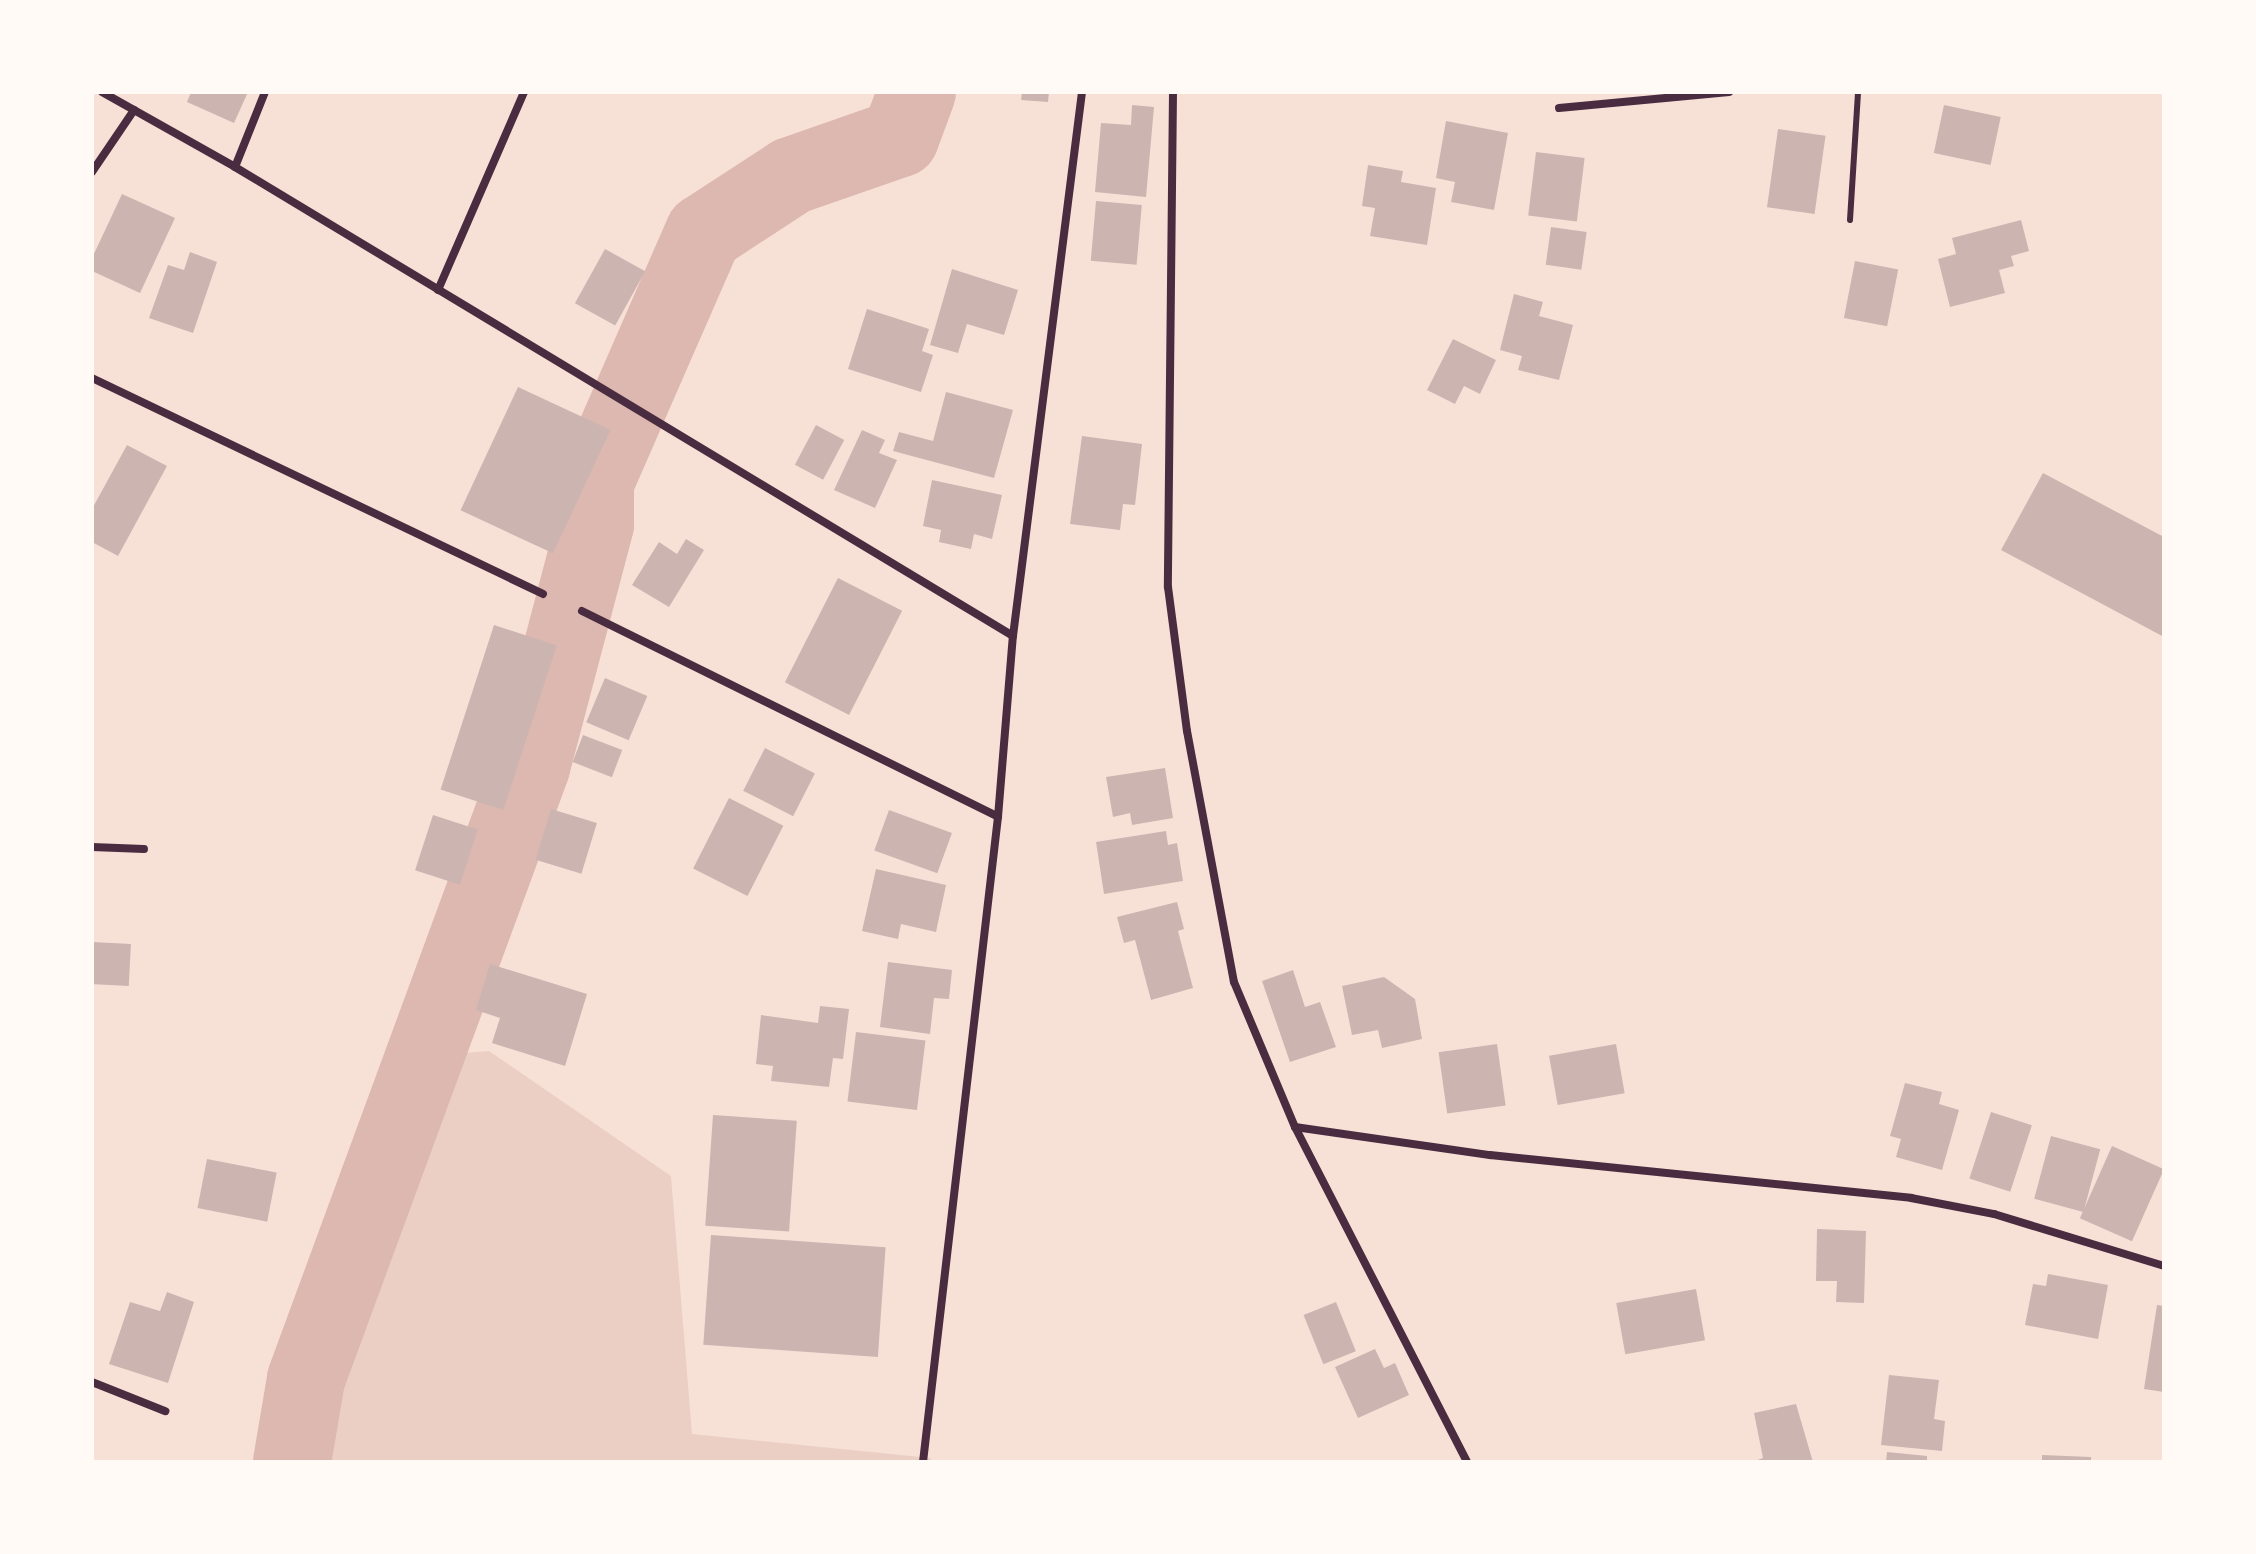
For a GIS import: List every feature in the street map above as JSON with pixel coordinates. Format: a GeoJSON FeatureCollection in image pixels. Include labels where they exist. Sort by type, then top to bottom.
{"type":"FeatureCollection","features":[{"type":"Feature","properties":{"kind":"street"},"geometry":{"type":"LineString","coordinates":[[102,92],[235,167],[1013,636]]}},
{"type":"Feature","properties":{"kind":"street"},"geometry":{"type":"LineString","coordinates":[[235,167],[265,92]]}},
{"type":"Feature","properties":{"kind":"street"},"geometry":{"type":"LineString","coordinates":[[438,290],[524,92]]}},
{"type":"Feature","properties":{"kind":"street"},"geometry":{"type":"LineString","coordinates":[[923,1462],[998,817],[1013,636],[1082,92]]}},
{"type":"Feature","properties":{"kind":"street"},"geometry":{"type":"LineString","coordinates":[[1173,92],[1168,587],[1187,731],[1234,982],[1295,1127],[1467,1462]]}},
{"type":"Feature","properties":{"kind":"street"},"geometry":{"type":"LineString","coordinates":[[1559,108],[1729,92]]}},
{"type":"Feature","properties":{"kind":"street"},"geometry":{"type":"LineString","coordinates":[[92,172],[134,110]]}},
{"type":"Feature","properties":{"kind":"street"},"geometry":{"type":"LineString","coordinates":[[92,378],[543,594]]}},
{"type":"Feature","properties":{"kind":"street"},"geometry":{"type":"LineString","coordinates":[[582,611],[998,817]]}},
{"type":"Feature","properties":{"kind":"street"},"geometry":{"type":"LineString","coordinates":[[92,847],[144,849]]}},
{"type":"Feature","properties":{"kind":"street"},"geometry":{"type":"LineString","coordinates":[[1295,1127],[1490,1155],[1911,1198],[1994,1214],[2164,1266]]}},
{"type":"Feature","properties":{"kind":"street"},"geometry":{"type":"LineString","coordinates":[[92,1382],[165,1411]]}},
{"type":"Feature","properties":{"kind":"lane"},"geometry":{"type":"LineString","coordinates":[[1850,220],[1858,92]]}},
{"type":"Feature","properties":{"kind":"shaded area"},"geometry":{"type":"Polygon","coordinates":[[[489,1051],[671,1176],[692,1434],[931,1458],[930,1462],[255,1462],[388,1059],[489,1051]]]}},
{"type":"Feature","properties":{"kind":"building"},"geometry":{"type":"Polygon","coordinates":[[[191,92],[248,92],[234,123],[187,102],[191,92]]]}},
{"type":"Feature","properties":{"kind":"building"},"geometry":{"type":"Polygon","coordinates":[[[1022,92],[1049,92],[1048,102],[1021,100],[1022,92]]]}},
{"type":"Feature","properties":{"kind":"building"},"geometry":{"type":"Polygon","coordinates":[[[1132,105],[1154,107],[1146,197],[1095,192],[1101,123],[1131,125],[1132,105]]]}},
{"type":"Feature","properties":{"kind":"building"},"geometry":{"type":"Polygon","coordinates":[[[1944,105],[2001,117],[1991,165],[1934,153],[1944,105]]]}},
{"type":"Feature","properties":{"kind":"building"},"geometry":{"type":"Polygon","coordinates":[[[1446,121],[1508,133],[1494,210],[1451,202],[1455,182],[1436,178],[1446,121]]]}},
{"type":"Feature","properties":{"kind":"building"},"geometry":{"type":"Polygon","coordinates":[[[1778,129],[1826,136],[1815,214],[1767,207],[1778,129]]]}},
{"type":"Feature","properties":{"kind":"building"},"geometry":{"type":"Polygon","coordinates":[[[1536,152],[1585,158],[1577,221],[1528,216],[1536,152]]]}},
{"type":"Feature","properties":{"kind":"building"},"geometry":{"type":"Polygon","coordinates":[[[1368,165],[1403,171],[1401,182],[1436,188],[1427,245],[1370,236],[1375,208],[1362,206],[1368,165]]]}},
{"type":"Feature","properties":{"kind":"building"},"geometry":{"type":"Polygon","coordinates":[[[122,194],[175,218],[140,293],[92,271],[92,258],[122,194]]]}},
{"type":"Feature","properties":{"kind":"building"},"geometry":{"type":"Polygon","coordinates":[[[1096,201],[1142,205],[1137,265],[1091,261],[1096,201]]]}},
{"type":"Feature","properties":{"kind":"building"},"geometry":{"type":"Polygon","coordinates":[[[2021,220],[2029,251],[2011,256],[2014,266],[1999,270],[2005,293],[1950,307],[1938,259],[1956,254],[1952,238],[2021,220]]]}},
{"type":"Feature","properties":{"kind":"building"},"geometry":{"type":"Polygon","coordinates":[[[1551,227],[1587,232],[1581,270],[1546,265],[1551,227]]]}},
{"type":"Feature","properties":{"kind":"building"},"geometry":{"type":"Polygon","coordinates":[[[605,249],[645,271],[615,326],[575,303],[605,249]]]}},
{"type":"Feature","properties":{"kind":"building"},"geometry":{"type":"Polygon","coordinates":[[[190,252],[217,262],[193,333],[149,318],[168,265],[184,270],[190,252]]]}},
{"type":"Feature","properties":{"kind":"building"},"geometry":{"type":"Polygon","coordinates":[[[1855,261],[1898,269],[1887,326],[1844,318],[1855,261]]]}},
{"type":"Feature","properties":{"kind":"building"},"geometry":{"type":"Polygon","coordinates":[[[952,269],[1018,290],[1004,335],[967,324],[958,353],[930,345],[952,269]]]}},
{"type":"Feature","properties":{"kind":"building"},"geometry":{"type":"Polygon","coordinates":[[[1514,294],[1543,302],[1539,316],[1573,325],[1559,380],[1518,370],[1522,356],[1500,350],[1514,294]]]}},
{"type":"Feature","properties":{"kind":"building"},"geometry":{"type":"Polygon","coordinates":[[[867,309],[929,329],[922,351],[933,355],[921,392],[848,369],[867,309]]]}},
{"type":"Feature","properties":{"kind":"building"},"geometry":{"type":"Polygon","coordinates":[[[1453,339],[1496,360],[1480,394],[1464,386],[1455,404],[1427,390],[1453,339]]]}},
{"type":"Feature","properties":{"kind":"building"},"geometry":{"type":"Polygon","coordinates":[[[518,387],[610,430],[553,553],[461,510],[518,387]]]}},
{"type":"Feature","properties":{"kind":"building"},"geometry":{"type":"Polygon","coordinates":[[[946,392],[1013,410],[994,478],[893,451],[899,432],[933,441],[946,392]]]}},
{"type":"Feature","properties":{"kind":"building"},"geometry":{"type":"Polygon","coordinates":[[[816,425],[844,440],[823,480],[795,465],[816,425]]]}},
{"type":"Feature","properties":{"kind":"building"},"geometry":{"type":"Polygon","coordinates":[[[862,430],[885,440],[879,453],[897,460],[875,508],[834,490],[862,430]]]}},
{"type":"Feature","properties":{"kind":"building"},"geometry":{"type":"Polygon","coordinates":[[[1082,436],[1142,444],[1135,505],[1123,504],[1120,530],[1070,524],[1082,436]]]}},
{"type":"Feature","properties":{"kind":"building"},"geometry":{"type":"Polygon","coordinates":[[[127,445],[167,466],[118,556],[92,542],[92,509],[127,445]]]}},
{"type":"Feature","properties":{"kind":"building"},"geometry":{"type":"Polygon","coordinates":[[[2043,473],[2164,537],[2164,637],[2001,550],[2043,473]]]}},
{"type":"Feature","properties":{"kind":"building"},"geometry":{"type":"Polygon","coordinates":[[[932,480],[1002,495],[992,539],[974,534],[971,549],[939,542],[941,530],[923,526],[932,480]]]}},
{"type":"Feature","properties":{"kind":"building"},"geometry":{"type":"Polygon","coordinates":[[[686,539],[704,550],[669,607],[632,585],[659,542],[677,554],[686,539]]]}},
{"type":"Feature","properties":{"kind":"building"},"geometry":{"type":"Polygon","coordinates":[[[838,578],[902,611],[849,715],[785,682],[838,578]]]}},
{"type":"Feature","properties":{"kind":"building"},"geometry":{"type":"Polygon","coordinates":[[[494,625],[557,645],[503,810],[441,790],[494,625]]]}},
{"type":"Feature","properties":{"kind":"building"},"geometry":{"type":"Polygon","coordinates":[[[605,678],[647,696],[629,740],[586,722],[605,678]]]}},
{"type":"Feature","properties":{"kind":"building"},"geometry":{"type":"Polygon","coordinates":[[[583,735],[622,750],[612,777],[573,762],[583,735]]]}},
{"type":"Feature","properties":{"kind":"building"},"geometry":{"type":"Polygon","coordinates":[[[765,748],[815,773],[793,816],[743,791],[765,748]]]}},
{"type":"Feature","properties":{"kind":"building"},"geometry":{"type":"Polygon","coordinates":[[[1165,768],[1173,818],[1132,825],[1130,813],[1113,817],[1106,777],[1165,768]]]}},
{"type":"Feature","properties":{"kind":"building"},"geometry":{"type":"Polygon","coordinates":[[[729,798],[783,826],[747,896],[693,868],[729,798]]]}},
{"type":"Feature","properties":{"kind":"building"},"geometry":{"type":"Polygon","coordinates":[[[551,809],[597,823],[581,874],[536,860],[551,809]]]}},
{"type":"Feature","properties":{"kind":"building"},"geometry":{"type":"Polygon","coordinates":[[[889,810],[952,833],[937,873],[874,850],[889,810]]]}},
{"type":"Feature","properties":{"kind":"building"},"geometry":{"type":"Polygon","coordinates":[[[433,815],[478,830],[460,885],[415,870],[433,815]]]}},
{"type":"Feature","properties":{"kind":"building"},"geometry":{"type":"Polygon","coordinates":[[[1166,831],[1168,845],[1177,843],[1183,881],[1104,894],[1096,842],[1166,831]]]}},
{"type":"Feature","properties":{"kind":"building"},"geometry":{"type":"Polygon","coordinates":[[[876,869],[946,885],[936,932],[901,924],[898,939],[862,931],[876,869]]]}},
{"type":"Feature","properties":{"kind":"building"},"geometry":{"type":"Polygon","coordinates":[[[1177,902],[1184,929],[1178,931],[1193,988],[1151,1000],[1135,940],[1124,943],[1117,917],[1177,902]]]}},
{"type":"Feature","properties":{"kind":"building"},"geometry":{"type":"Polygon","coordinates":[[[92,942],[131,944],[129,986],[92,984],[92,942]]]}},
{"type":"Feature","properties":{"kind":"building"},"geometry":{"type":"Polygon","coordinates":[[[888,962],[952,970],[949,999],[934,998],[930,1034],[880,1027],[888,962]]]}},
{"type":"Feature","properties":{"kind":"building"},"geometry":{"type":"Polygon","coordinates":[[[490,964],[587,994],[565,1066],[492,1043],[500,1018],[476,1010],[490,964]]]}},
{"type":"Feature","properties":{"kind":"building"},"geometry":{"type":"Polygon","coordinates":[[[1293,970],[1305,1007],[1320,1002],[1336,1047],[1290,1062],[1262,981],[1293,970]]]}},
{"type":"Feature","properties":{"kind":"building"},"geometry":{"type":"Polygon","coordinates":[[[1384,977],[1415,999],[1422,1039],[1382,1048],[1378,1030],[1352,1035],[1342,986],[1384,977]]]}},
{"type":"Feature","properties":{"kind":"building"},"geometry":{"type":"Polygon","coordinates":[[[820,1006],[849,1009],[843,1059],[833,1058],[829,1087],[771,1081],[773,1066],[756,1064],[761,1015],[818,1023],[820,1006]]]}},
{"type":"Feature","properties":{"kind":"building"},"geometry":{"type":"Polygon","coordinates":[[[856,1032],[925,1041],[917,1110],[847,1101],[856,1032]]]}},
{"type":"Feature","properties":{"kind":"building"},"geometry":{"type":"Polygon","coordinates":[[[1497,1044],[1506,1105],[1447,1114],[1439,1052],[1497,1044]]]}},
{"type":"Feature","properties":{"kind":"building"},"geometry":{"type":"Polygon","coordinates":[[[1616,1044],[1625,1093],[1558,1105],[1549,1056],[1616,1044]]]}},
{"type":"Feature","properties":{"kind":"building"},"geometry":{"type":"Polygon","coordinates":[[[1905,1083],[1942,1092],[1939,1104],[1959,1110],[1942,1170],[1896,1157],[1901,1139],[1890,1136],[1905,1083]]]}},
{"type":"Feature","properties":{"kind":"building"},"geometry":{"type":"Polygon","coordinates":[[[1991,1112],[2032,1125],[2010,1192],[1969,1179],[1991,1112]]]}},
{"type":"Feature","properties":{"kind":"building"},"geometry":{"type":"Polygon","coordinates":[[[713,1115],[797,1121],[789,1232],[705,1226],[713,1115]]]}},
{"type":"Feature","properties":{"kind":"building"},"geometry":{"type":"Polygon","coordinates":[[[2051,1136],[2100,1149],[2083,1212],[2034,1199],[2051,1136]]]}},
{"type":"Feature","properties":{"kind":"building"},"geometry":{"type":"Polygon","coordinates":[[[2112,1146],[2164,1169],[2132,1241],[2080,1218],[2112,1146]]]}},
{"type":"Feature","properties":{"kind":"building"},"geometry":{"type":"Polygon","coordinates":[[[207,1159],[277,1173],[267,1222],[197,1208],[207,1159]]]}},
{"type":"Feature","properties":{"kind":"building"},"geometry":{"type":"Polygon","coordinates":[[[1817,1229],[1866,1231],[1864,1303],[1836,1302],[1837,1281],[1816,1281],[1817,1229]]]}},
{"type":"Feature","properties":{"kind":"building"},"geometry":{"type":"Polygon","coordinates":[[[711,1235],[886,1247],[878,1357],[703,1345],[711,1235]]]}},
{"type":"Feature","properties":{"kind":"building"},"geometry":{"type":"Polygon","coordinates":[[[2048,1274],[2108,1285],[2098,1339],[2025,1325],[2033,1284],[2046,1286],[2048,1274]]]}},
{"type":"Feature","properties":{"kind":"building"},"geometry":{"type":"Polygon","coordinates":[[[1696,1289],[1705,1340],[1625,1354],[1616,1303],[1696,1289]]]}},
{"type":"Feature","properties":{"kind":"building"},"geometry":{"type":"Polygon","coordinates":[[[167,1292],[194,1302],[168,1383],[109,1364],[130,1302],[160,1311],[167,1292]]]}},
{"type":"Feature","properties":{"kind":"building"},"geometry":{"type":"Polygon","coordinates":[[[1336,1302],[1356,1351],[1323,1364],[1304,1315],[1336,1302]]]}},
{"type":"Feature","properties":{"kind":"building"},"geometry":{"type":"Polygon","coordinates":[[[2157,1305],[2164,1306],[2164,1392],[2144,1389],[2157,1305]]]}},
{"type":"Feature","properties":{"kind":"building"},"geometry":{"type":"Polygon","coordinates":[[[1375,1349],[1384,1368],[1395,1363],[1409,1395],[1358,1418],[1335,1367],[1375,1349]]]}},
{"type":"Feature","properties":{"kind":"building"},"geometry":{"type":"Polygon","coordinates":[[[1889,1375],[1939,1380],[1934,1419],[1945,1421],[1942,1451],[1881,1445],[1889,1375]]]}},
{"type":"Feature","properties":{"kind":"building"},"geometry":{"type":"Polygon","coordinates":[[[1796,1404],[1813,1462],[1752,1462],[1763,1458],[1754,1413],[1796,1404]]]}},
{"type":"Feature","properties":{"kind":"building"},"geometry":{"type":"Polygon","coordinates":[[[1887,1452],[1927,1456],[1927,1462],[1886,1462],[1887,1452]]]}},
{"type":"Feature","properties":{"kind":"building"},"geometry":{"type":"Polygon","coordinates":[[[2042,1455],[2091,1457],[2091,1462],[2042,1462],[2042,1455]]]}},
{"type":"Feature","properties":{"kind":"waterway"},"geometry":{"type":"LineString","coordinates":[[292,1462],[306,1379],[531,767],[595,524],[595,482],[704,233],[791,176],[900,138],[917,92]]}}]}
